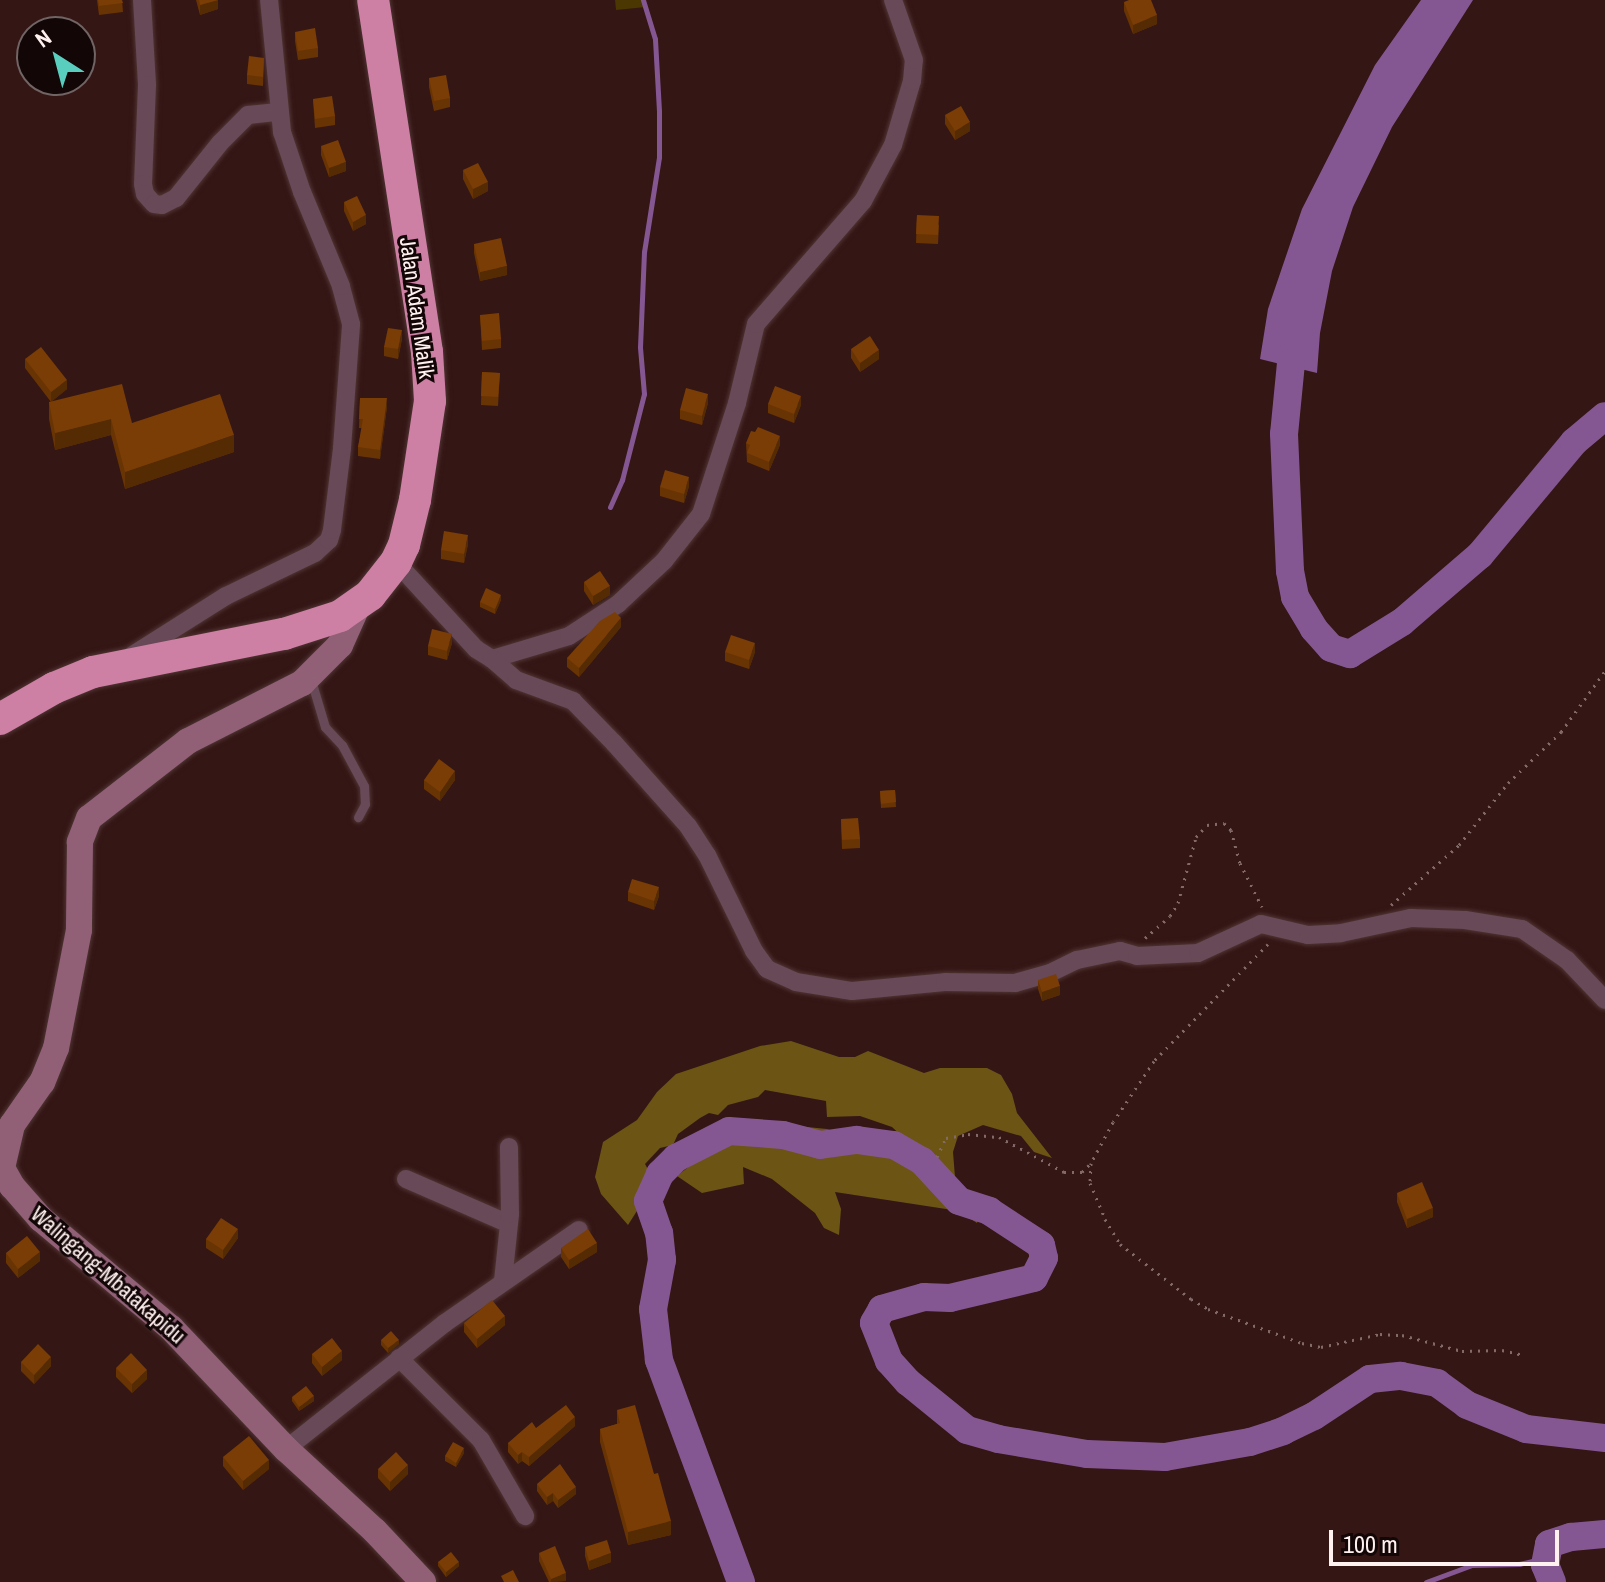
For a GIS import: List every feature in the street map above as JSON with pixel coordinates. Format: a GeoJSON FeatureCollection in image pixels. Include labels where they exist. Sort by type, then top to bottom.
{"type":"FeatureCollection","features":[{"type":"Feature","properties":{"kind":"highway","name":"Jalan Adam Malik"},"geometry":{"type":"LineString","coordinates":[[0,719],[75,679],[114,667],[284,634],[340,616],[358,605],[396,562],[404,545],[415,500],[430,401],[427,352],[405,225],[373,0]]}},
{"type":"Feature","properties":{"kind":"street"},"geometry":{"type":"LineString","coordinates":[[142,0],[147,85],[143,184],[145,194],[154,204],[169,204],[176,198],[220,143],[248,115],[278,112]]}},
{"type":"Feature","properties":{"kind":"street"},"geometry":{"type":"LineString","coordinates":[[114,667],[226,596],[315,553],[329,540],[332,530],[342,448],[351,324],[341,286],[302,192],[278,112],[269,0]]}},
{"type":"Feature","properties":{"kind":"street"},"geometry":{"type":"LineString","coordinates":[[492,659],[556,641],[594,621],[636,590],[664,561],[701,514],[737,403],[756,324],[863,201],[897,134],[914,60],[893,0]]}},
{"type":"Feature","properties":{"kind":"street"},"geometry":{"type":"LineString","coordinates":[[396,562],[476,649],[516,680],[573,701],[678,812],[707,855],[754,951],[767,969],[821,987],[884,990],[945,982],[1015,983],[1050,973],[1077,960],[1120,951],[1149,957],[1198,953],[1261,924],[1308,935],[1341,933],[1370,924],[1411,918],[1465,920],[1522,929],[1567,960],[1605,1000]]}},
{"type":"Feature","properties":{"kind":"street","name":"Walingang-Mbatakapidu"},"geometry":{"type":"LineString","coordinates":[[358,605],[340,645],[310,677],[283,695],[188,741],[89,818],[80,842],[79,930],[56,1048],[42,1082],[12,1125],[3,1152],[2,1168],[12,1186],[41,1219],[171,1328],[286,1449],[375,1531],[423,1582]]}},
{"type":"Feature","properties":{"kind":"street"},"geometry":{"type":"LineString","coordinates":[[503,1281],[509,1224],[509,1147]]}},
{"type":"Feature","properties":{"kind":"street"},"geometry":{"type":"LineString","coordinates":[[406,1179],[509,1224]]}},
{"type":"Feature","properties":{"kind":"street"},"geometry":{"type":"LineString","coordinates":[[286,1449],[399,1358],[503,1281],[579,1230]]}},
{"type":"Feature","properties":{"kind":"street"},"geometry":{"type":"LineString","coordinates":[[399,1358],[481,1440],[525,1516]]}},
{"type":"Feature","properties":{"kind":"lane"},"geometry":{"type":"LineString","coordinates":[[310,677],[325,727],[342,745],[364,786],[365,804],[358,817]]}},
{"type":"Feature","properties":{"kind":"path"},"geometry":{"type":"LineString","coordinates":[[1370,924],[1459,845],[1508,783],[1561,732],[1605,671]]}},
{"type":"Feature","properties":{"kind":"path"},"geometry":{"type":"LineString","coordinates":[[937,1157],[946,1138],[968,1134],[999,1137],[1064,1172],[1082,1172],[1091,1163],[1113,1122],[1154,1061],[1270,941],[1261,924],[1262,908],[1240,863],[1231,830],[1224,823],[1207,825],[1196,837],[1184,889],[1170,916],[1147,936],[1120,951]]}},
{"type":"Feature","properties":{"kind":"path"},"geometry":{"type":"LineString","coordinates":[[1091,1163],[1090,1183],[1105,1219],[1120,1244],[1208,1309],[1321,1347],[1391,1335],[1423,1338],[1462,1351],[1502,1350],[1524,1355]]}},
{"type":"Feature","properties":{"kind":"shaded area"},"geometry":{"type":"Polygon","coordinates":[[[615,0],[646,0],[646,7],[616,10],[615,0]]]}},
{"type":"Feature","properties":{"kind":"shaded area"},"geometry":{"type":"Polygon","coordinates":[[[1421,0],[1473,0],[1392,127],[1353,207],[1332,271],[1320,333],[1317,373],[1260,359],[1268,309],[1302,209],[1375,65],[1421,0]]]}},
{"type":"Feature","properties":{"kind":"shaded area"},"geometry":{"type":"Polygon","coordinates":[[[791,1041],[839,1057],[855,1057],[868,1051],[924,1073],[940,1068],[987,1068],[1001,1075],[1012,1094],[1017,1113],[1052,1158],[1034,1152],[1021,1136],[983,1125],[958,1136],[953,1152],[955,1177],[931,1168],[929,1161],[892,1127],[860,1116],[827,1117],[826,1101],[765,1090],[758,1097],[728,1105],[718,1115],[709,1113],[678,1134],[673,1145],[660,1148],[645,1164],[651,1175],[642,1203],[628,1225],[601,1194],[595,1177],[603,1142],[637,1120],[657,1092],[676,1074],[760,1046],[791,1041]]]}},
{"type":"Feature","properties":{"kind":"shaded area"},"geometry":{"type":"Polygon","coordinates":[[[757,1122],[827,1129],[862,1140],[961,1196],[980,1216],[977,1223],[959,1211],[835,1192],[841,1209],[839,1235],[824,1228],[815,1213],[772,1179],[743,1167],[744,1184],[702,1193],[677,1176],[728,1136],[757,1122]]]}},
{"type":"Feature","properties":{"kind":"building"},"geometry":{"type":"Polygon","coordinates":[[[98,0],[122,0],[123,3],[99,6],[98,0]]]}},
{"type":"Feature","properties":{"kind":"building"},"geometry":{"type":"Polygon","coordinates":[[[199,0],[218,0],[200,5],[199,0]]]}},
{"type":"Feature","properties":{"kind":"building"},"geometry":{"type":"Polygon","coordinates":[[[1151,0],[1157,15],[1133,25],[1124,2],[1151,0]]]}},
{"type":"Feature","properties":{"kind":"building"},"geometry":{"type":"Polygon","coordinates":[[[315,28],[318,48],[298,51],[295,32],[315,28]]]}},
{"type":"Feature","properties":{"kind":"building"},"geometry":{"type":"Polygon","coordinates":[[[249,56],[264,58],[263,77],[247,75],[249,56]]]}},
{"type":"Feature","properties":{"kind":"building"},"geometry":{"type":"Polygon","coordinates":[[[446,75],[450,98],[434,101],[429,78],[446,75]]]}},
{"type":"Feature","properties":{"kind":"building"},"geometry":{"type":"Polygon","coordinates":[[[332,96],[335,116],[315,119],[313,99],[332,96]]]}},
{"type":"Feature","properties":{"kind":"building"},"geometry":{"type":"Polygon","coordinates":[[[961,106],[970,122],[955,131],[945,115],[961,106]]]}},
{"type":"Feature","properties":{"kind":"building"},"geometry":{"type":"Polygon","coordinates":[[[338,140],[346,162],[329,168],[321,146],[338,140]]]}},
{"type":"Feature","properties":{"kind":"building"},"geometry":{"type":"Polygon","coordinates":[[[478,163],[488,182],[473,189],[463,170],[478,163]]]}},
{"type":"Feature","properties":{"kind":"building"},"geometry":{"type":"Polygon","coordinates":[[[357,196],[366,215],[353,222],[344,202],[357,196]]]}},
{"type":"Feature","properties":{"kind":"building"},"geometry":{"type":"Polygon","coordinates":[[[917,215],[939,216],[938,235],[916,234],[917,215]]]}},
{"type":"Feature","properties":{"kind":"building"},"geometry":{"type":"Polygon","coordinates":[[[501,238],[507,266],[480,272],[474,244],[501,238]]]}},
{"type":"Feature","properties":{"kind":"building"},"geometry":{"type":"Polygon","coordinates":[[[499,313],[501,339],[482,341],[480,315],[499,313]]]}},
{"type":"Feature","properties":{"kind":"building"},"geometry":{"type":"Polygon","coordinates":[[[388,328],[402,330],[398,349],[384,347],[388,328]]]}},
{"type":"Feature","properties":{"kind":"building"},"geometry":{"type":"Polygon","coordinates":[[[870,336],[879,350],[860,363],[851,349],[870,336]]]}},
{"type":"Feature","properties":{"kind":"building"},"geometry":{"type":"Polygon","coordinates":[[[41,347],[67,380],[51,392],[25,359],[41,347]]]}},
{"type":"Feature","properties":{"kind":"building"},"geometry":{"type":"Polygon","coordinates":[[[482,372],[500,373],[498,397],[481,396],[482,372]]]}},
{"type":"Feature","properties":{"kind":"building"},"geometry":{"type":"Polygon","coordinates":[[[122,384],[132,423],[220,394],[234,435],[125,472],[111,419],[55,433],[49,402],[122,384]]]}},
{"type":"Feature","properties":{"kind":"building"},"geometry":{"type":"Polygon","coordinates":[[[775,386],[801,396],[794,414],[768,404],[775,386]]]}},
{"type":"Feature","properties":{"kind":"building"},"geometry":{"type":"Polygon","coordinates":[[[686,388],[708,394],[702,416],[680,410],[686,388]]]}},
{"type":"Feature","properties":{"kind":"building"},"geometry":{"type":"Polygon","coordinates":[[[360,398],[387,398],[380,450],[358,447],[363,419],[359,419],[360,398]]]}},
{"type":"Feature","properties":{"kind":"building"},"geometry":{"type":"Polygon","coordinates":[[[758,427],[780,436],[769,462],[747,453],[750,445],[746,443],[751,431],[755,432],[758,427]]]}},
{"type":"Feature","properties":{"kind":"building"},"geometry":{"type":"Polygon","coordinates":[[[665,470],[689,477],[684,494],[660,487],[665,470]]]}},
{"type":"Feature","properties":{"kind":"building"},"geometry":{"type":"Polygon","coordinates":[[[444,531],[468,535],[464,554],[441,550],[444,531]]]}},
{"type":"Feature","properties":{"kind":"building"},"geometry":{"type":"Polygon","coordinates":[[[600,571],[610,586],[593,596],[584,582],[600,571]]]}},
{"type":"Feature","properties":{"kind":"building"},"geometry":{"type":"Polygon","coordinates":[[[486,588],[501,595],[495,609],[480,602],[486,588]]]}},
{"type":"Feature","properties":{"kind":"building"},"geometry":{"type":"Polygon","coordinates":[[[615,612],[621,618],[579,668],[567,658],[600,621],[615,612]]]}},
{"type":"Feature","properties":{"kind":"building"},"geometry":{"type":"Polygon","coordinates":[[[432,629],[452,634],[447,651],[428,646],[432,629]]]}},
{"type":"Feature","properties":{"kind":"building"},"geometry":{"type":"Polygon","coordinates":[[[731,635],[755,643],[749,660],[725,652],[731,635]]]}},
{"type":"Feature","properties":{"kind":"building"},"geometry":{"type":"Polygon","coordinates":[[[439,759],[455,771],[440,792],[424,780],[439,759]]]}},
{"type":"Feature","properties":{"kind":"building"},"geometry":{"type":"Polygon","coordinates":[[[895,790],[896,802],[881,804],[880,791],[895,790]]]}},
{"type":"Feature","properties":{"kind":"building"},"geometry":{"type":"Polygon","coordinates":[[[858,818],[860,839],[842,840],[841,819],[858,818]]]}},
{"type":"Feature","properties":{"kind":"building"},"geometry":{"type":"Polygon","coordinates":[[[632,879],[659,887],[654,901],[628,892],[632,879]]]}},
{"type":"Feature","properties":{"kind":"building"},"geometry":{"type":"Polygon","coordinates":[[[1056,974],[1060,986],[1042,992],[1038,980],[1056,974]]]}},
{"type":"Feature","properties":{"kind":"building"},"geometry":{"type":"Polygon","coordinates":[[[1422,1182],[1433,1208],[1407,1219],[1397,1193],[1422,1182]]]}},
{"type":"Feature","properties":{"kind":"building"},"geometry":{"type":"Polygon","coordinates":[[[221,1218],[238,1229],[223,1250],[206,1239],[221,1218]]]}},
{"type":"Feature","properties":{"kind":"building"},"geometry":{"type":"Polygon","coordinates":[[[588,1229],[597,1243],[569,1260],[561,1248],[588,1229]]]}},
{"type":"Feature","properties":{"kind":"building"},"geometry":{"type":"Polygon","coordinates":[[[27,1236],[40,1252],[18,1269],[6,1253],[27,1236]]]}},
{"type":"Feature","properties":{"kind":"building"},"geometry":{"type":"Polygon","coordinates":[[[492,1300],[505,1316],[477,1339],[464,1323],[492,1300]]]}},
{"type":"Feature","properties":{"kind":"building"},"geometry":{"type":"Polygon","coordinates":[[[391,1331],[399,1340],[388,1348],[381,1340],[391,1331]]]}},
{"type":"Feature","properties":{"kind":"building"},"geometry":{"type":"Polygon","coordinates":[[[332,1338],[342,1351],[322,1367],[312,1354],[332,1338]]]}},
{"type":"Feature","properties":{"kind":"building"},"geometry":{"type":"Polygon","coordinates":[[[38,1344],[51,1357],[34,1375],[21,1362],[38,1344]]]}},
{"type":"Feature","properties":{"kind":"building"},"geometry":{"type":"Polygon","coordinates":[[[131,1353],[147,1370],[132,1384],[116,1368],[131,1353]]]}},
{"type":"Feature","properties":{"kind":"building"},"geometry":{"type":"Polygon","coordinates":[[[306,1386],[314,1396],[299,1407],[292,1397],[306,1386]]]}},
{"type":"Feature","properties":{"kind":"building"},"geometry":{"type":"Polygon","coordinates":[[[566,1405],[575,1417],[529,1457],[522,1452],[518,1455],[508,1443],[532,1422],[536,1428],[566,1405]]]}},
{"type":"Feature","properties":{"kind":"building"},"geometry":{"type":"Polygon","coordinates":[[[635,1405],[671,1521],[628,1532],[600,1429],[620,1423],[617,1410],[635,1405]]]}},
{"type":"Feature","properties":{"kind":"building"},"geometry":{"type":"Polygon","coordinates":[[[249,1436],[269,1460],[243,1481],[223,1457],[249,1436]]]}},
{"type":"Feature","properties":{"kind":"building"},"geometry":{"type":"Polygon","coordinates":[[[453,1442],[464,1448],[456,1463],[445,1456],[453,1442]]]}},
{"type":"Feature","properties":{"kind":"building"},"geometry":{"type":"Polygon","coordinates":[[[396,1452],[408,1465],[390,1482],[378,1469],[396,1452]]]}},
{"type":"Feature","properties":{"kind":"building"},"geometry":{"type":"Polygon","coordinates":[[[560,1464],[576,1487],[558,1500],[553,1493],[547,1497],[537,1484],[560,1464]]]}},
{"type":"Feature","properties":{"kind":"building"},"geometry":{"type":"Polygon","coordinates":[[[607,1540],[611,1553],[589,1561],[585,1547],[607,1540]]]}},
{"type":"Feature","properties":{"kind":"building"},"geometry":{"type":"Polygon","coordinates":[[[555,1546],[566,1573],[551,1579],[539,1553],[555,1546]]]}},
{"type":"Feature","properties":{"kind":"building"},"geometry":{"type":"Polygon","coordinates":[[[451,1552],[459,1562],[446,1572],[438,1562],[451,1552]]]}},
{"type":"Feature","properties":{"kind":"building"},"geometry":{"type":"Polygon","coordinates":[[[513,1570],[519,1582],[504,1582],[501,1576],[513,1570]]]}},
{"type":"Feature","properties":{"kind":"waterway"},"geometry":{"type":"LineString","coordinates":[[610,507],[622,480],[644,394],[640,347],[644,252],[659,157],[659,111],[655,39],[643,0]]}},
{"type":"Feature","properties":{"kind":"waterway"},"geometry":{"type":"LineString","coordinates":[[1298,330],[1291,363],[1284,434],[1290,571],[1295,597],[1314,629],[1331,648],[1350,654],[1402,622],[1480,555],[1574,442],[1605,416]]}},
{"type":"Feature","properties":{"kind":"waterway"},"geometry":{"type":"LineString","coordinates":[[741,1582],[659,1360],[653,1309],[662,1260],[659,1233],[648,1201],[660,1174],[676,1158],[729,1131],[783,1135],[820,1145],[857,1140],[894,1145],[922,1161],[959,1201],[989,1211],[1041,1245],[1044,1258],[1034,1278],[950,1298],[924,1297],[882,1309],[874,1323],[889,1361],[908,1382],[967,1430],[998,1439],[1087,1454],[1165,1457],[1250,1442],[1283,1431],[1314,1416],[1370,1379],[1401,1376],[1437,1383],[1467,1405],[1526,1429],[1605,1438]]}},
{"type":"Feature","properties":{"kind":"waterway"},"geometry":{"type":"LineString","coordinates":[[1552,1582],[1545,1565],[1549,1544],[1571,1537],[1605,1534]]}},
{"type":"Feature","properties":{"kind":"waterway"},"geometry":{"type":"LineString","coordinates":[[1426,1582],[1472,1565],[1519,1564],[1546,1558]]}}]}
